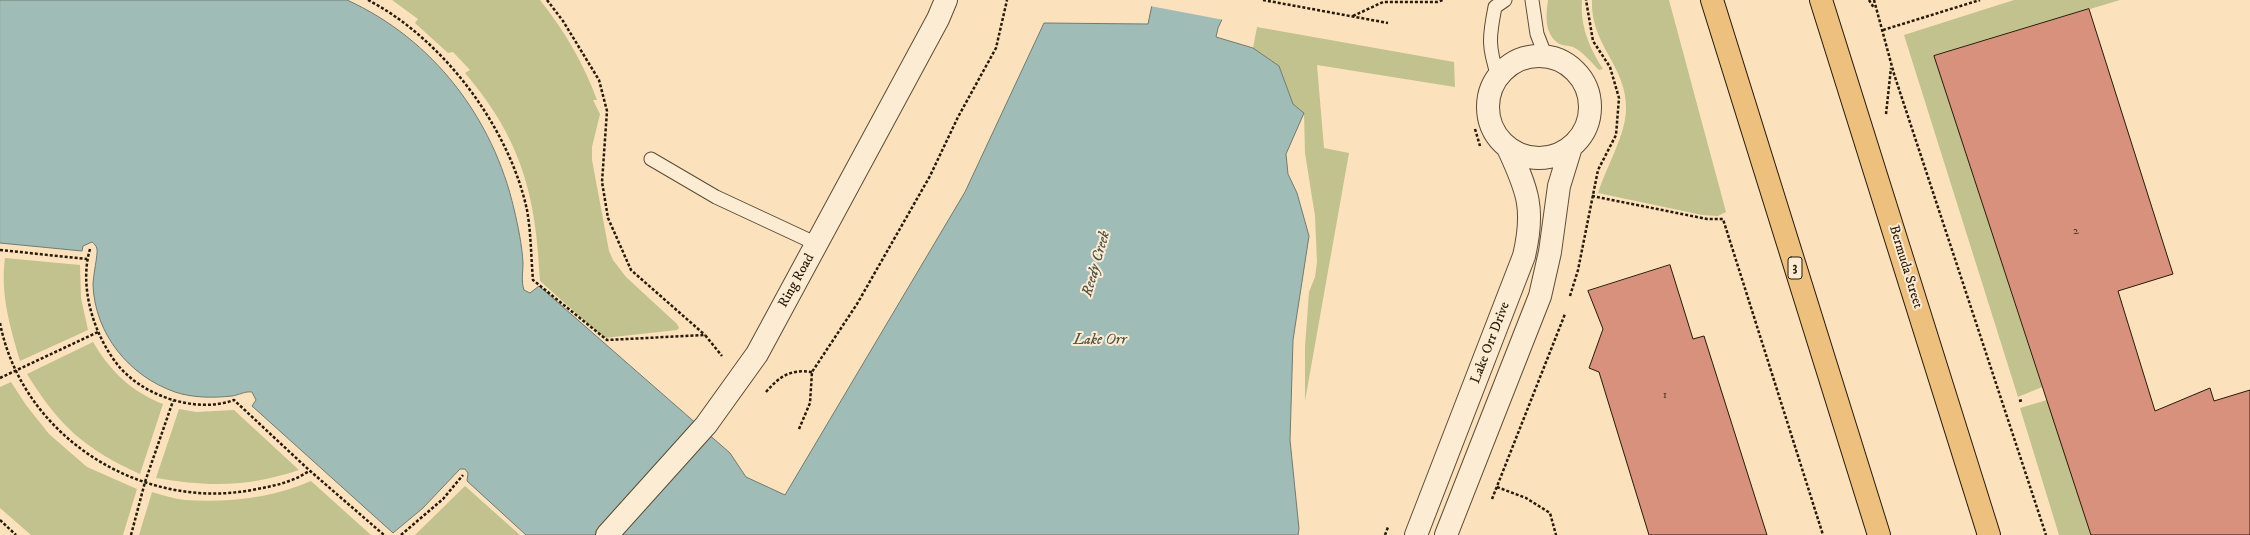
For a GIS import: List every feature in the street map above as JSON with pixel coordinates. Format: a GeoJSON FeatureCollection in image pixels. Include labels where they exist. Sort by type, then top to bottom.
{"type":"FeatureCollection","features":[{"type":"Feature","properties":{"kind":"main road","name":"3"},"geometry":{"type":"LineString","coordinates":[[1712,0],[1879,535]]}},
{"type":"Feature","properties":{"kind":"main road","name":"Bermuda Street"},"geometry":{"type":"LineString","coordinates":[[1821,0],[1989,535]]}},
{"type":"Feature","properties":{"kind":"street","name":"Ring Road"},"geometry":{"type":"LineString","coordinates":[[606,535],[706,425],[757,354],[934,26],[946,0]]}},
{"type":"Feature","properties":{"kind":"street"},"geometry":{"type":"LineString","coordinates":[[1546,57],[1562,62],[1576,72],[1585,86],[1588,96],[1589,118],[1583,134],[1572,147],[1562,153],[1540,158],[1529,158],[1508,148],[1497,137],[1490,123],[1488,107],[1490,91],[1498,76],[1508,67],[1520,60],[1546,57]]}},
{"type":"Feature","properties":{"kind":"street","name":"Lake Orr Drive"},"geometry":{"type":"LineString","coordinates":[[1446,535],[1540,296],[1550,252],[1559,186],[1572,147]]}},
{"type":"Feature","properties":{"kind":"street","name":"Lake Orr Drive"},"geometry":{"type":"LineString","coordinates":[[1416,535],[1524,256],[1529,230],[1529,201],[1526,187],[1508,148]]}},
{"type":"Feature","properties":{"kind":"lane"},"geometry":{"type":"LineString","coordinates":[[1532,0],[1537,34],[1546,57]]}},
{"type":"Feature","properties":{"kind":"lane"},"geometry":{"type":"LineString","coordinates":[[1498,76],[1489,44],[1500,4]]}},
{"type":"Feature","properties":{"kind":"lane"},"geometry":{"type":"LineString","coordinates":[[651,159],[716,197],[817,244]]}},
{"type":"Feature","properties":{"kind":"path"},"geometry":{"type":"LineString","coordinates":[[368,0],[391,14],[426,41],[466,86],[492,124],[506,150],[527,210],[533,280],[607,340],[705,335]]}},
{"type":"Feature","properties":{"kind":"path"},"geometry":{"type":"LineString","coordinates":[[547,0],[563,21],[599,80],[607,111],[602,182],[608,218],[631,270],[705,335],[723,358]]}},
{"type":"Feature","properties":{"kind":"path"},"geometry":{"type":"LineString","coordinates":[[799,429],[810,403],[812,372],[858,304],[930,176],[958,117],[996,48],[1006,0]]}},
{"type":"Feature","properties":{"kind":"path"},"geometry":{"type":"LineString","coordinates":[[1263,0],[1388,23]]}},
{"type":"Feature","properties":{"kind":"path"},"geometry":{"type":"LineString","coordinates":[[1352,16],[1383,2],[1437,2],[1442,0]]}},
{"type":"Feature","properties":{"kind":"path"},"geometry":{"type":"LineString","coordinates":[[1586,0],[1593,41],[1610,67],[1619,98],[1616,135],[1598,170],[1592,196],[1707,219],[1723,219],[1823,535]]}},
{"type":"Feature","properties":{"kind":"path"},"geometry":{"type":"LineString","coordinates":[[1869,0],[1877,12]]}},
{"type":"Feature","properties":{"kind":"path"},"geometry":{"type":"LineString","coordinates":[[1874,0],[1897,82],[2046,535]]}},
{"type":"Feature","properties":{"kind":"path"},"geometry":{"type":"LineString","coordinates":[[1883,30],[1980,0]]}},
{"type":"Feature","properties":{"kind":"path"},"geometry":{"type":"LineString","coordinates":[[1475,129],[1480,148]]}},
{"type":"Feature","properties":{"kind":"path"},"geometry":{"type":"LineString","coordinates":[[90,249],[87,259],[88,293],[92,317],[98,332],[117,364],[128,375],[148,389],[173,401],[193,406],[222,404],[234,400],[309,470],[384,535]]}},
{"type":"Feature","properties":{"kind":"path"},"geometry":{"type":"LineString","coordinates":[[0,250],[87,259]]}},
{"type":"Feature","properties":{"kind":"path"},"geometry":{"type":"LineString","coordinates":[[0,323],[17,370],[27,390],[41,411],[69,440],[97,462],[125,476],[182,491],[220,494],[287,482],[309,470]]}},
{"type":"Feature","properties":{"kind":"path"},"geometry":{"type":"LineString","coordinates":[[0,378],[98,332]]}},
{"type":"Feature","properties":{"kind":"path"},"geometry":{"type":"LineString","coordinates":[[766,392],[777,380],[797,370],[812,372]]}},
{"type":"Feature","properties":{"kind":"path"},"geometry":{"type":"LineString","coordinates":[[2019,401],[2023,400]]}},
{"type":"Feature","properties":{"kind":"path"},"geometry":{"type":"LineString","coordinates":[[131,535],[145,482],[173,401]]}},
{"type":"Feature","properties":{"kind":"path"},"geometry":{"type":"LineString","coordinates":[[401,535],[443,499],[463,475]]}},
{"type":"Feature","properties":{"kind":"path"},"geometry":{"type":"LineString","coordinates":[[1497,487],[1526,498],[1550,513],[1556,535]]}},
{"type":"Feature","properties":{"kind":"path"},"geometry":{"type":"LineString","coordinates":[[0,520],[16,535]]}},
{"type":"Feature","properties":{"kind":"path"},"geometry":{"type":"LineString","coordinates":[[1385,535],[1390,520]]}},
{"type":"Feature","properties":{"kind":"green space"},"geometry":{"type":"Polygon","coordinates":[[[392,0],[540,0],[557,23],[580,60],[597,100],[593,100],[600,114],[592,147],[592,160],[609,251],[613,260],[626,277],[677,324],[679,328],[677,330],[604,338],[540,281],[535,222],[530,196],[513,146],[500,122],[465,73],[470,70],[453,52],[448,53],[415,23],[418,19],[392,0]]]}},
{"type":"Feature","properties":{"kind":"green space"},"geometry":{"type":"Polygon","coordinates":[[[1548,0],[1582,0],[1582,19],[1586,36],[1603,69],[1599,70],[1577,49],[1560,44],[1553,39],[1547,23],[1548,0]]]}},
{"type":"Feature","properties":{"kind":"green space"},"geometry":{"type":"Polygon","coordinates":[[[1592,0],[1669,0],[1726,212],[1718,216],[1702,215],[1598,193],[1623,129],[1626,109],[1625,94],[1621,80],[1597,30],[1593,16],[1592,0]]]}},
{"type":"Feature","properties":{"kind":"green space"},"geometry":{"type":"Polygon","coordinates":[[[2014,0],[2120,0],[1934,56],[2042,387],[2018,397],[1904,35],[2014,0]]]}},
{"type":"Feature","properties":{"kind":"green space"},"geometry":{"type":"Polygon","coordinates":[[[1257,27],[1454,62],[1455,87],[1317,65],[1324,148],[1349,153],[1305,401],[1305,347],[1309,292],[1315,277],[1317,262],[1315,216],[1305,153],[1304,113],[1293,104],[1279,66],[1253,48],[1257,27]]]}},
{"type":"Feature","properties":{"kind":"green space"},"geometry":{"type":"Polygon","coordinates":[[[5,258],[80,265],[81,298],[88,330],[20,361],[5,297],[5,258]]]}},
{"type":"Feature","properties":{"kind":"green space"},"geometry":{"type":"Polygon","coordinates":[[[93,342],[114,371],[132,387],[163,404],[140,474],[104,455],[75,434],[50,408],[27,374],[93,342]]]}},
{"type":"Feature","properties":{"kind":"green space"},"geometry":{"type":"Polygon","coordinates":[[[11,382],[26,405],[49,434],[87,467],[137,489],[123,535],[31,535],[0,508],[0,387],[11,382]]]}},
{"type":"Feature","properties":{"kind":"green space"},"geometry":{"type":"Polygon","coordinates":[[[2047,400],[2091,535],[2059,535],[2020,408],[2047,400]]]}},
{"type":"Feature","properties":{"kind":"green space"},"geometry":{"type":"Polygon","coordinates":[[[179,409],[196,412],[234,410],[299,470],[263,480],[228,484],[194,483],[156,478],[179,409]]]}},
{"type":"Feature","properties":{"kind":"green space"},"geometry":{"type":"Polygon","coordinates":[[[311,481],[371,535],[139,535],[152,492],[185,500],[233,500],[281,492],[311,481]]]}},
{"type":"Feature","properties":{"kind":"green space"},"geometry":{"type":"Polygon","coordinates":[[[465,486],[520,535],[415,535],[465,486]]]}},
{"type":"Feature","properties":{"kind":"water"},"geometry":{"type":"Polygon","coordinates":[[[0,0],[347,0],[378,16],[406,36],[432,59],[455,85],[475,113],[491,143],[504,175],[514,209],[522,249],[522,280],[524,290],[530,293],[539,286],[730,453],[746,477],[785,495],[965,192],[1044,23],[1148,24],[1153,0],[1231,0],[1218,28],[1216,37],[1253,48],[1279,66],[1293,104],[1304,113],[1286,154],[1288,174],[1297,193],[1309,236],[1293,340],[1290,440],[1299,529],[1298,535],[526,535],[467,481],[468,473],[465,469],[460,469],[423,508],[393,533],[252,406],[256,400],[252,392],[218,397],[203,397],[182,394],[158,385],[129,364],[108,336],[100,320],[95,303],[93,285],[97,249],[92,242],[83,246],[82,251],[0,243],[0,0]]]}},
{"type":"Feature","properties":{"kind":"pier"},"geometry":{"type":"Polygon","coordinates":[[[1151,0],[1233,0],[1224,20],[1150,6],[1151,0]]]}},
{"type":"Feature","properties":{"kind":"building"},"geometry":{"type":"Polygon","coordinates":[[[2089,9],[2173,274],[2118,291],[2155,411],[2210,388],[2214,401],[2250,390],[2250,535],[2091,535],[1934,56],[2089,9]]]}},
{"type":"Feature","properties":{"kind":"building"},"geometry":{"type":"Polygon","coordinates":[[[1670,265],[1693,339],[1704,336],[1767,535],[1649,535],[1599,372],[1589,368],[1603,329],[1588,291],[1670,265]]]}},
{"type":"Feature","properties":{"kind":"water label","name":"Reedy Creek"},"geometry":{"type":"Point","coordinates":[1097,264]}},
{"type":"Feature","properties":{"kind":"water label","name":"Lake Orr"},"geometry":{"type":"Point","coordinates":[1100,341]}}]}
